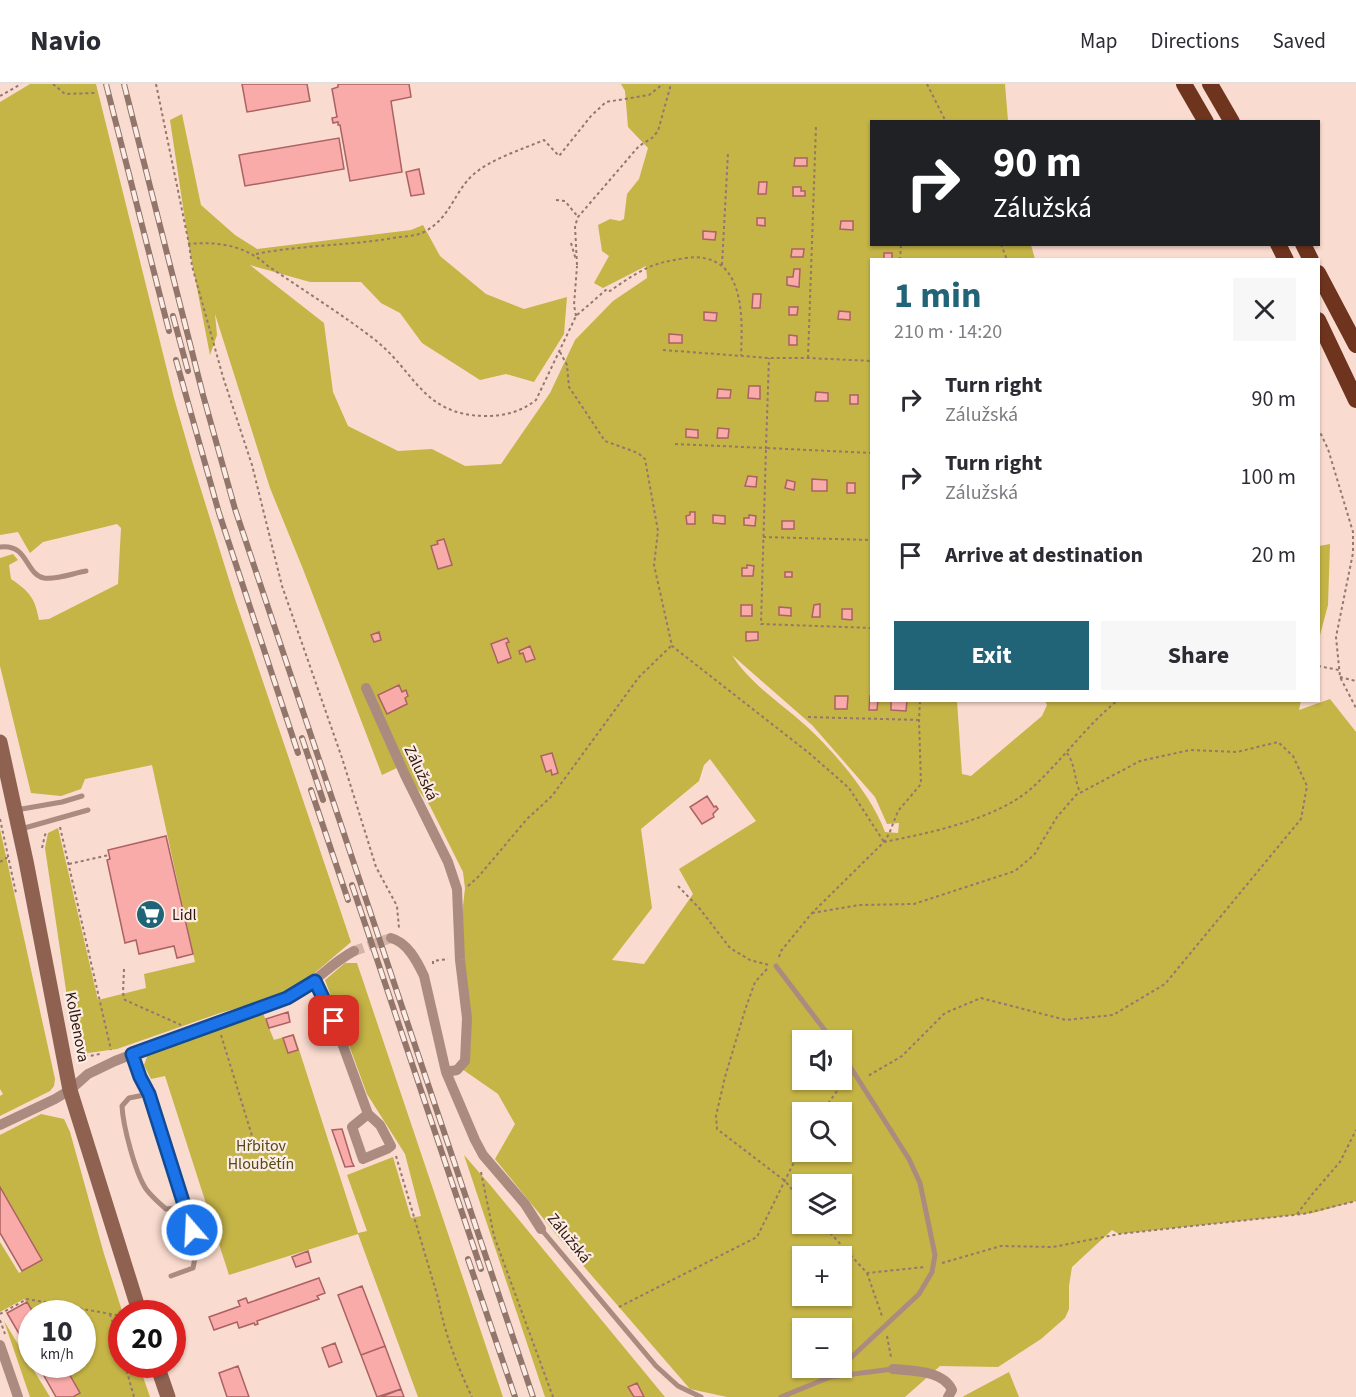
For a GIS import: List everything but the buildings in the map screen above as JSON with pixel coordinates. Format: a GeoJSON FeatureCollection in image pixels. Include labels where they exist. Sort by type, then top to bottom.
{"type":"FeatureCollection","features":[{"type":"Feature","properties":{"kind":"highway"},"geometry":{"type":"LineString","coordinates":[[1184,84],[1205,120]]}},
{"type":"Feature","properties":{"kind":"highway"},"geometry":{"type":"LineString","coordinates":[[1210,84],[1231,120]]}},
{"type":"Feature","properties":{"kind":"highway"},"geometry":{"type":"LineString","coordinates":[[1320,277],[1356,345]]}},
{"type":"Feature","properties":{"kind":"highway"},"geometry":{"type":"LineString","coordinates":[[1320,324],[1356,400]]}},
{"type":"Feature","properties":{"kind":"main road","name":"Kolbenova"},"geometry":{"type":"LineString","coordinates":[[0,742],[70,1090],[136,1300]]}},
{"type":"Feature","properties":{"kind":"main road"},"geometry":{"type":"LineString","coordinates":[[161,1378],[168,1397]]}},
{"type":"Feature","properties":{"kind":"street","name":"Zálužská"},"geometry":{"type":"LineString","coordinates":[[366,688],[448,862],[456,889],[460,960],[467,1018],[465,1061],[457,1070],[446,1072]]}},
{"type":"Feature","properties":{"kind":"street","name":"Zálužská"},"geometry":{"type":"LineString","coordinates":[[395,939],[418,963],[424,976],[446,1072],[483,1155],[525,1204],[541,1229]]}},
{"type":"Feature","properties":{"kind":"street"},"geometry":{"type":"LineString","coordinates":[[0,1125],[70,1090],[88,1074],[132,1054],[287,998],[315,981],[344,956],[354,951]]}},
{"type":"Feature","properties":{"kind":"street"},"geometry":{"type":"LineString","coordinates":[[315,981],[334,1021],[368,1113],[380,1125],[391,1146],[363,1159],[352,1127],[368,1113]]}},
{"type":"Feature","properties":{"kind":"street"},"geometry":{"type":"LineString","coordinates":[[0,1345],[18,1397]]}},
{"type":"Feature","properties":{"kind":"street"},"geometry":{"type":"LineString","coordinates":[[893,1369],[924,1372],[943,1380],[950,1385],[952,1390],[948,1397]]}},
{"type":"Feature","properties":{"kind":"lane"},"geometry":{"type":"LineString","coordinates":[[0,547],[16,548],[40,577],[47,578],[86,570]]}},
{"type":"Feature","properties":{"kind":"lane"},"geometry":{"type":"LineString","coordinates":[[15,810],[81,796]]}},
{"type":"Feature","properties":{"kind":"lane"},"geometry":{"type":"LineString","coordinates":[[19,829],[88,810]]}},
{"type":"Feature","properties":{"kind":"lane"},"geometry":{"type":"LineString","coordinates":[[773,966],[824,1030]]}},
{"type":"Feature","properties":{"kind":"lane"},"geometry":{"type":"LineString","coordinates":[[132,1054],[149,1094],[192,1230],[196,1253],[193,1268],[171,1276]]}},
{"type":"Feature","properties":{"kind":"lane"},"geometry":{"type":"LineString","coordinates":[[852,1071],[909,1159],[920,1183],[935,1255],[932,1272],[919,1294],[852,1356]]}},
{"type":"Feature","properties":{"kind":"lane"},"geometry":{"type":"LineString","coordinates":[[149,1094],[129,1098],[122,1106],[130,1145],[144,1186],[154,1199],[166,1209],[184,1206]]}},
{"type":"Feature","properties":{"kind":"lane","name":"Zálužská"},"geometry":{"type":"LineString","coordinates":[[541,1229],[656,1366],[678,1386],[701,1397]]}},
{"type":"Feature","properties":{"kind":"lane"},"geometry":{"type":"LineString","coordinates":[[852,1374],[893,1369]]}},
{"type":"Feature","properties":{"kind":"lane"},"geometry":{"type":"LineString","coordinates":[[781,1397],[828,1378]]}},
{"type":"Feature","properties":{"kind":"path"},"geometry":{"type":"LineString","coordinates":[[0,96],[21,84]]}},
{"type":"Feature","properties":{"kind":"path"},"geometry":{"type":"LineString","coordinates":[[53,84],[66,94],[95,93]]}},
{"type":"Feature","properties":{"kind":"path"},"geometry":{"type":"LineString","coordinates":[[156,84],[192,266],[223,377],[252,465],[282,586],[342,758],[376,867],[397,906],[400,930],[395,939]]}},
{"type":"Feature","properties":{"kind":"path"},"geometry":{"type":"LineString","coordinates":[[255,254],[376,242],[424,232],[449,211],[460,189],[475,173],[544,140],[559,156],[591,116],[606,102],[649,95],[663,84]]}},
{"type":"Feature","properties":{"kind":"path"},"geometry":{"type":"LineString","coordinates":[[576,316],[574,305],[577,265],[575,226],[578,217],[639,146],[658,131],[670,84]]}},
{"type":"Feature","properties":{"kind":"path"},"geometry":{"type":"LineString","coordinates":[[927,84],[945,120]]}},
{"type":"Feature","properties":{"kind":"path"},"geometry":{"type":"LineString","coordinates":[[808,358],[816,126]]}},
{"type":"Feature","properties":{"kind":"path"},"geometry":{"type":"LineString","coordinates":[[722,265],[728,153]]}},
{"type":"Feature","properties":{"kind":"path"},"geometry":{"type":"LineString","coordinates":[[556,200],[565,201],[578,217]]}},
{"type":"Feature","properties":{"kind":"path"},"geometry":{"type":"LineString","coordinates":[[189,244],[208,243],[230,246],[255,254],[268,266],[389,351],[414,383],[441,406],[468,416],[500,416],[527,407],[536,400],[576,316],[607,290],[610,291],[641,271],[661,262],[699,256],[713,259],[722,265],[735,285],[740,298],[741,355]]}},
{"type":"Feature","properties":{"kind":"path"},"geometry":{"type":"LineString","coordinates":[[571,243],[577,265]]}},
{"type":"Feature","properties":{"kind":"path"},"geometry":{"type":"LineString","coordinates":[[663,350],[769,358],[870,361]]}},
{"type":"Feature","properties":{"kind":"path"},"geometry":{"type":"LineString","coordinates":[[560,352],[567,365],[569,387],[605,441],[638,453],[645,459],[658,531],[654,565],[672,646],[809,753],[849,788],[884,842]]}},
{"type":"Feature","properties":{"kind":"path"},"geometry":{"type":"LineString","coordinates":[[769,358],[761,624],[870,628]]}},
{"type":"Feature","properties":{"kind":"path"},"geometry":{"type":"LineString","coordinates":[[1320,432],[1328,449],[1353,532],[1353,553],[1336,637],[1339,670],[1356,708]]}},
{"type":"Feature","properties":{"kind":"path"},"geometry":{"type":"LineString","coordinates":[[675,444],[870,453]]}},
{"type":"Feature","properties":{"kind":"path"},"geometry":{"type":"LineString","coordinates":[[763,537],[870,540]]}},
{"type":"Feature","properties":{"kind":"path"},"geometry":{"type":"LineString","coordinates":[[456,889],[465,888],[479,876],[527,819],[552,796],[639,677],[672,646]]}},
{"type":"Feature","properties":{"kind":"path"},"geometry":{"type":"LineString","coordinates":[[1320,666],[1339,670]]}},
{"type":"Feature","properties":{"kind":"path"},"geometry":{"type":"LineString","coordinates":[[1341,677],[1356,681]]}},
{"type":"Feature","properties":{"kind":"path"},"geometry":{"type":"LineString","coordinates":[[792,1189],[785,1181],[717,1129],[716,1116],[725,1077],[755,982],[773,966],[781,951],[812,913],[884,842],[890,834],[898,812],[921,784],[920,702]]}},
{"type":"Feature","properties":{"kind":"path"},"geometry":{"type":"LineString","coordinates":[[884,842],[941,830],[1012,803],[1033,788],[1116,702]]}},
{"type":"Feature","properties":{"kind":"path"},"geometry":{"type":"LineString","coordinates":[[808,717],[919,720]]}},
{"type":"Feature","properties":{"kind":"path"},"geometry":{"type":"LineString","coordinates":[[812,913],[859,905],[914,904],[1016,871],[1034,855],[1057,817],[1076,795],[1140,761],[1190,750],[1237,752],[1278,742],[1293,756],[1307,786],[1301,819],[1165,984],[1113,1015],[1066,1020],[981,998],[945,1013],[902,1056],[859,1081]]}},
{"type":"Feature","properties":{"kind":"path"},"geometry":{"type":"LineString","coordinates":[[1066,753],[1076,770],[1080,792]]}},
{"type":"Feature","properties":{"kind":"path"},"geometry":{"type":"LineString","coordinates":[[42,848],[48,831],[59,826],[111,1052]]}},
{"type":"Feature","properties":{"kind":"path"},"geometry":{"type":"LineString","coordinates":[[69,864],[109,855]]}},
{"type":"Feature","properties":{"kind":"path"},"geometry":{"type":"LineString","coordinates":[[0,862],[8,857]]}},
{"type":"Feature","properties":{"kind":"path"},"geometry":{"type":"LineString","coordinates":[[678,886],[700,909],[730,948],[750,960],[773,966]]}},
{"type":"Feature","properties":{"kind":"path"},"geometry":{"type":"LineString","coordinates":[[427,990],[433,961],[447,958],[460,960]]}},
{"type":"Feature","properties":{"kind":"path"},"geometry":{"type":"LineString","coordinates":[[124,969],[125,1000],[195,1032]]}},
{"type":"Feature","properties":{"kind":"path"},"geometry":{"type":"LineString","coordinates":[[217,1024],[257,1152]]}},
{"type":"Feature","properties":{"kind":"path"},"geometry":{"type":"LineString","coordinates":[[77,1058],[86,1056]]}},
{"type":"Feature","properties":{"kind":"path"},"geometry":{"type":"LineString","coordinates":[[1297,1215],[1340,1162],[1356,1130]]}},
{"type":"Feature","properties":{"kind":"path"},"geometry":{"type":"LineString","coordinates":[[391,1146],[397,1156],[455,1357],[472,1397]]}},
{"type":"Feature","properties":{"kind":"path"},"geometry":{"type":"LineString","coordinates":[[611,1311],[757,1237],[794,1162]]}},
{"type":"Feature","properties":{"kind":"path"},"geometry":{"type":"LineString","coordinates":[[481,1172],[494,1236],[553,1397]]}},
{"type":"Feature","properties":{"kind":"path"},"geometry":{"type":"LineString","coordinates":[[867,1273],[933,1266],[1001,1246],[1053,1247],[1119,1234],[1297,1215],[1356,1201]]}},
{"type":"Feature","properties":{"kind":"path"},"geometry":{"type":"LineString","coordinates":[[831,1234],[867,1273],[885,1325],[893,1369]]}},
{"type":"Feature","properties":{"kind":"path"},"geometry":{"type":"LineString","coordinates":[[0,1314],[27,1299],[108,1314]]}},
{"type":"Feature","properties":{"kind":"path"},"geometry":{"type":"LineString","coordinates":[[129,1378],[134,1397]]}},
{"type":"Feature","properties":{"kind":"green space"},"geometry":{"type":"Polygon","coordinates":[[[30,84],[96,84],[174,398],[193,464],[235,599],[351,942],[296,989],[117,1049],[81,1054],[67,997],[45,848],[48,833],[58,828],[98,1000],[146,988],[144,974],[195,962],[152,765],[85,779],[81,789],[61,796],[31,793],[0,666],[0,558],[13,554],[18,560],[9,565],[11,579],[31,596],[39,620],[49,619],[118,584],[121,528],[117,524],[43,542],[30,553],[18,532],[0,535],[0,102],[30,84]]]}},
{"type":"Feature","properties":{"kind":"green space"},"geometry":{"type":"Polygon","coordinates":[[[621,84],[1005,84],[1008,120],[870,120],[870,246],[1031,246],[1035,258],[870,258],[870,702],[957,702],[962,774],[971,776],[1042,716],[1047,705],[1046,702],[1301,702],[1299,710],[1330,699],[1356,732],[1356,1201],[1313,1213],[1119,1234],[1112,1230],[1072,1267],[1069,1309],[1065,1318],[1041,1339],[998,1367],[940,1366],[905,1397],[727,1397],[690,1389],[560,1239],[495,1159],[515,1124],[498,1094],[462,1069],[465,888],[463,872],[430,806],[401,766],[382,775],[270,488],[215,314],[217,335],[210,355],[189,247],[170,120],[182,114],[201,205],[235,235],[257,249],[411,230],[423,225],[440,256],[486,294],[524,309],[567,297],[564,334],[534,382],[506,374],[480,380],[422,343],[400,313],[381,303],[361,282],[310,282],[250,265],[324,323],[333,392],[348,426],[398,451],[432,449],[465,466],[501,464],[550,393],[575,340],[613,301],[647,278],[646,266],[603,288],[594,283],[609,256],[602,251],[598,225],[610,219],[620,221],[624,219],[627,194],[639,179],[648,148],[628,127],[625,91],[621,84]],[[732,655],[747,675],[805,725],[840,761],[862,789],[885,832],[898,833],[899,823],[887,824],[875,797],[812,725],[732,655]],[[551,753],[541,756],[546,772],[551,771],[552,775],[558,773],[551,753]],[[710,759],[704,765],[699,781],[641,829],[652,908],[612,960],[644,964],[693,894],[679,869],[756,821],[710,759]]]}},
{"type":"Feature","properties":{"kind":"green space"},"geometry":{"type":"Polygon","coordinates":[[[1330,544],[1328,605],[1320,635],[1320,546],[1330,544]]]}},
{"type":"Feature","properties":{"kind":"green space"},"geometry":{"type":"Polygon","coordinates":[[[0,829],[55,1079],[50,1091],[0,1116],[0,1096],[3,1094],[0,1089],[0,829]]]}},
{"type":"Feature","properties":{"kind":"green space","name":"Hřbitov Hloubětín"},"geometry":{"type":"Polygon","coordinates":[[[345,963],[357,963],[503,1397],[418,1397],[358,1234],[229,1275],[165,1076],[151,1079],[144,1065],[148,1054],[263,1013],[274,1040],[294,1034],[358,1233],[367,1231],[347,1175],[393,1157],[411,1218],[421,1216],[405,1154],[367,1094],[325,980],[345,963]],[[293,1035],[283,1039],[288,1053],[298,1050],[293,1035]]]}},
{"type":"Feature","properties":{"kind":"green space"},"geometry":{"type":"Polygon","coordinates":[[[41,1114],[64,1119],[70,1132],[119,1300],[108,1300],[108,1378],[143,1378],[150,1397],[73,1397],[80,1393],[71,1378],[96,1378],[96,1300],[24,1299],[18,1300],[18,1302],[0,1312],[0,1242],[19,1273],[42,1260],[0,1187],[0,1135],[41,1114]]]}},
{"type":"Feature","properties":{"kind":"green space"},"geometry":{"type":"Polygon","coordinates":[[[464,1155],[665,1397],[644,1397],[637,1383],[629,1387],[634,1397],[545,1397],[464,1155]]]}},
{"type":"Feature","properties":{"kind":"green space"},"geometry":{"type":"Polygon","coordinates":[[[4,1321],[18,1344],[18,1362],[4,1321]]]}},
{"type":"Feature","properties":{"kind":"green space"},"geometry":{"type":"Polygon","coordinates":[[[1009,1372],[1019,1397],[963,1397],[964,1396],[1009,1372]]]}},
{"type":"Feature","properties":{"kind":"green space"},"geometry":{"type":"Polygon","coordinates":[[[24,1378],[38,1378],[50,1397],[30,1397],[24,1378]]]}},
{"type":"Feature","properties":{"kind":"tunnel"},"geometry":{"type":"LineString","coordinates":[[354,951],[391,938]]}},
{"type":"Feature","properties":{"kind":"railway"},"geometry":{"type":"LineString","coordinates":[[106,84],[169,331]]}},
{"type":"Feature","properties":{"kind":"railway"},"geometry":{"type":"LineString","coordinates":[[124,84],[203,395],[235,509],[533,1397]]}},
{"type":"Feature","properties":{"kind":"railway"},"geometry":{"type":"LineString","coordinates":[[173,316],[188,371]]}},
{"type":"Feature","properties":{"kind":"railway"},"geometry":{"type":"LineString","coordinates":[[176,360],[219,513],[298,753]]}},
{"type":"Feature","properties":{"kind":"railway"},"geometry":{"type":"LineString","coordinates":[[302,738],[323,800]]}},
{"type":"Feature","properties":{"kind":"railway"},"geometry":{"type":"LineString","coordinates":[[311,790],[348,900]]}},
{"type":"Feature","properties":{"kind":"railway"},"geometry":{"type":"LineString","coordinates":[[352,885],[481,1269]]}},
{"type":"Feature","properties":{"kind":"railway"},"geometry":{"type":"LineString","coordinates":[[468,1259],[515,1397]]}},
{"type":"Feature","properties":{"kind":"place","name":"Lidl"},"geometry":{"type":"Point","coordinates":[151,915]}},
{"type":"Feature","properties":{"kind":"route"},"geometry":{"type":"LineString","coordinates":[[192,1230],[149,1094],[132,1054],[287,998],[315,981],[334,1021]]}}]}
